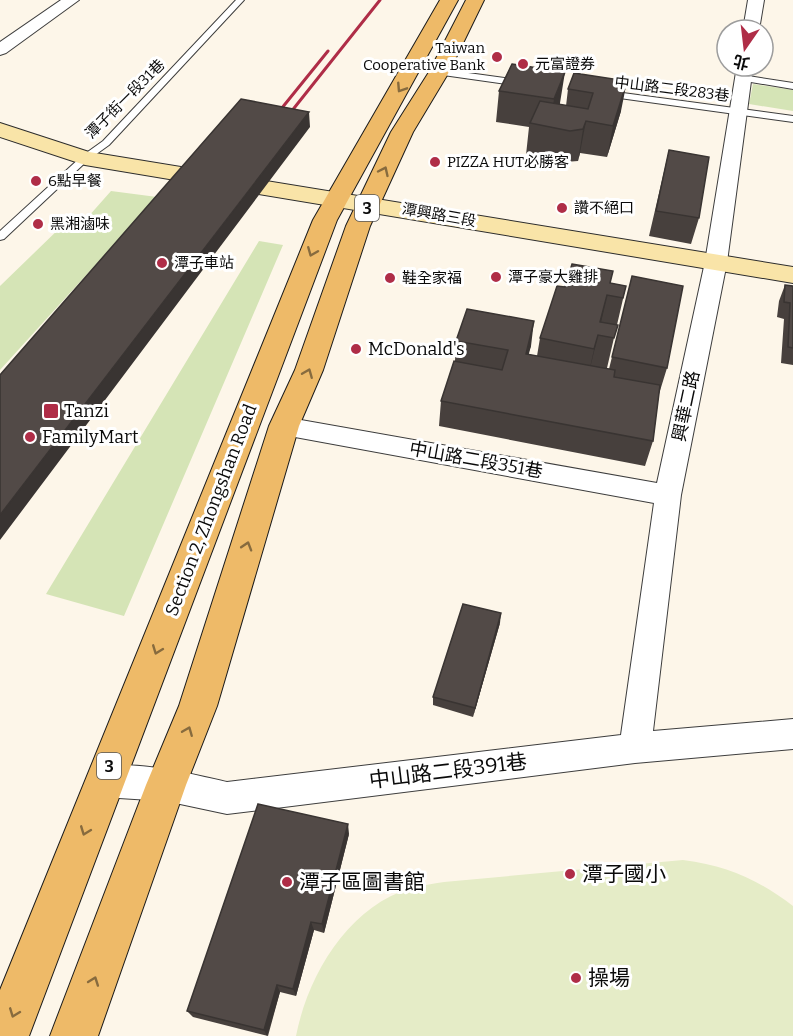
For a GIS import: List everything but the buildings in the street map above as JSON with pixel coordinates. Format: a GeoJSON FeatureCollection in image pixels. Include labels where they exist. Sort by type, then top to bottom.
{"type":"FeatureCollection","features":[{"type":"Feature","properties":{"kind":"main road","name":"Section 2, Zhongshan Road"},"geometry":{"type":"LineString","coordinates":[[5,1036],[262,376],[335,199],[377,124],[414,68],[449,0]]}},
{"type":"Feature","properties":{"kind":"main road","name":"3"},"geometry":{"type":"LineString","coordinates":[[74,1036],[166,786],[198,706],[284,426],[309,370],[358,226],[402,132],[439,72],[475,0]]}},
{"type":"Feature","properties":{"kind":"street"},"geometry":{"type":"LineString","coordinates":[[0,50],[71,0]]}},
{"type":"Feature","properties":{"kind":"street"},"geometry":{"type":"LineString","coordinates":[[753,18],[756,0]]}},
{"type":"Feature","properties":{"kind":"street","name":"興華二路"},"geometry":{"type":"LineString","coordinates":[[635,748],[668,495],[716,262],[743,78]]}},
{"type":"Feature","properties":{"kind":"street","name":"潭興路三段"},"geometry":{"type":"LineString","coordinates":[[0,130],[85,158],[793,275]]}},
{"type":"Feature","properties":{"kind":"street","name":"中山路二段351巷"},"geometry":{"type":"LineString","coordinates":[[284,426],[668,495]]}},
{"type":"Feature","properties":{"kind":"street","name":"中山路二段391巷"},"geometry":{"type":"LineString","coordinates":[[103,781],[166,786],[227,798],[635,748],[793,734]]}},
{"type":"Feature","properties":{"kind":"lane","name":"潭子街一段31巷"},"geometry":{"type":"LineString","coordinates":[[0,237],[85,158],[106,143],[240,0]]}},
{"type":"Feature","properties":{"kind":"lane"},"geometry":{"type":"LineString","coordinates":[[439,72],[531,84]]}},
{"type":"Feature","properties":{"kind":"lane"},"geometry":{"type":"LineString","coordinates":[[765,78],[793,86]]}},
{"type":"Feature","properties":{"kind":"lane","name":"中山路二段283巷"},"geometry":{"type":"LineString","coordinates":[[600,93],[793,119]]}},
{"type":"Feature","properties":{"kind":"green space"},"geometry":{"type":"Polygon","coordinates":[[[753,84],[793,90],[793,111],[749,104],[753,84]]]}},
{"type":"Feature","properties":{"kind":"green space"},"geometry":{"type":"Polygon","coordinates":[[[111,191],[157,197],[0,370],[0,286],[65,223],[80,226],[111,191]]]}},
{"type":"Feature","properties":{"kind":"green space"},"geometry":{"type":"Polygon","coordinates":[[[259,241],[283,245],[124,616],[46,594],[259,241]]]}},
{"type":"Feature","properties":{"kind":"green space","name":"潭子國小"},"geometry":{"type":"Polygon","coordinates":[[[683,860],[714,866],[741,875],[767,888],[793,906],[793,1036],[296,1036],[310,990],[334,946],[350,927],[388,897],[411,888],[444,882],[683,860]]]}},
{"type":"Feature","properties":{"kind":"railway"},"geometry":{"type":"LineString","coordinates":[[283,122],[380,0]]}},
{"type":"Feature","properties":{"kind":"railway"},"geometry":{"type":"LineString","coordinates":[[273,119],[328,51]]}},
{"type":"Feature","properties":{"kind":"place","name":"Taiwan Cooperative Bank"},"geometry":{"type":"Point","coordinates":[497,57]}},
{"type":"Feature","properties":{"kind":"place","name":"元富證券"},"geometry":{"type":"Point","coordinates":[523,64]}},
{"type":"Feature","properties":{"kind":"place","name":"PIZZA HUT必勝客"},"geometry":{"type":"Point","coordinates":[435,162]}},
{"type":"Feature","properties":{"kind":"place","name":"6點早餐"},"geometry":{"type":"Point","coordinates":[36,181]}},
{"type":"Feature","properties":{"kind":"place","name":"讚不絕口"},"geometry":{"type":"Point","coordinates":[562,208]}},
{"type":"Feature","properties":{"kind":"place","name":"黑湘滷味"},"geometry":{"type":"Point","coordinates":[38,224]}},
{"type":"Feature","properties":{"kind":"place","name":"潭子車站"},"geometry":{"type":"Point","coordinates":[162,263]}},
{"type":"Feature","properties":{"kind":"place","name":"潭子豪大雞排"},"geometry":{"type":"Point","coordinates":[496,277]}},
{"type":"Feature","properties":{"kind":"place","name":"鞋全家福"},"geometry":{"type":"Point","coordinates":[390,278]}},
{"type":"Feature","properties":{"kind":"place","name":"McDonald's"},"geometry":{"type":"Point","coordinates":[356,349]}},
{"type":"Feature","properties":{"kind":"place","name":"Tanzi"},"geometry":{"type":"Point","coordinates":[51,411]}},
{"type":"Feature","properties":{"kind":"place","name":"FamilyMart"},"geometry":{"type":"Point","coordinates":[30,437]}},
{"type":"Feature","properties":{"kind":"place","name":"潭子國小"},"geometry":{"type":"Point","coordinates":[570,874]}},
{"type":"Feature","properties":{"kind":"place","name":"潭子區圖書館"},"geometry":{"type":"Point","coordinates":[287,882]}},
{"type":"Feature","properties":{"kind":"place","name":"操場"},"geometry":{"type":"Point","coordinates":[576,978]}}]}
